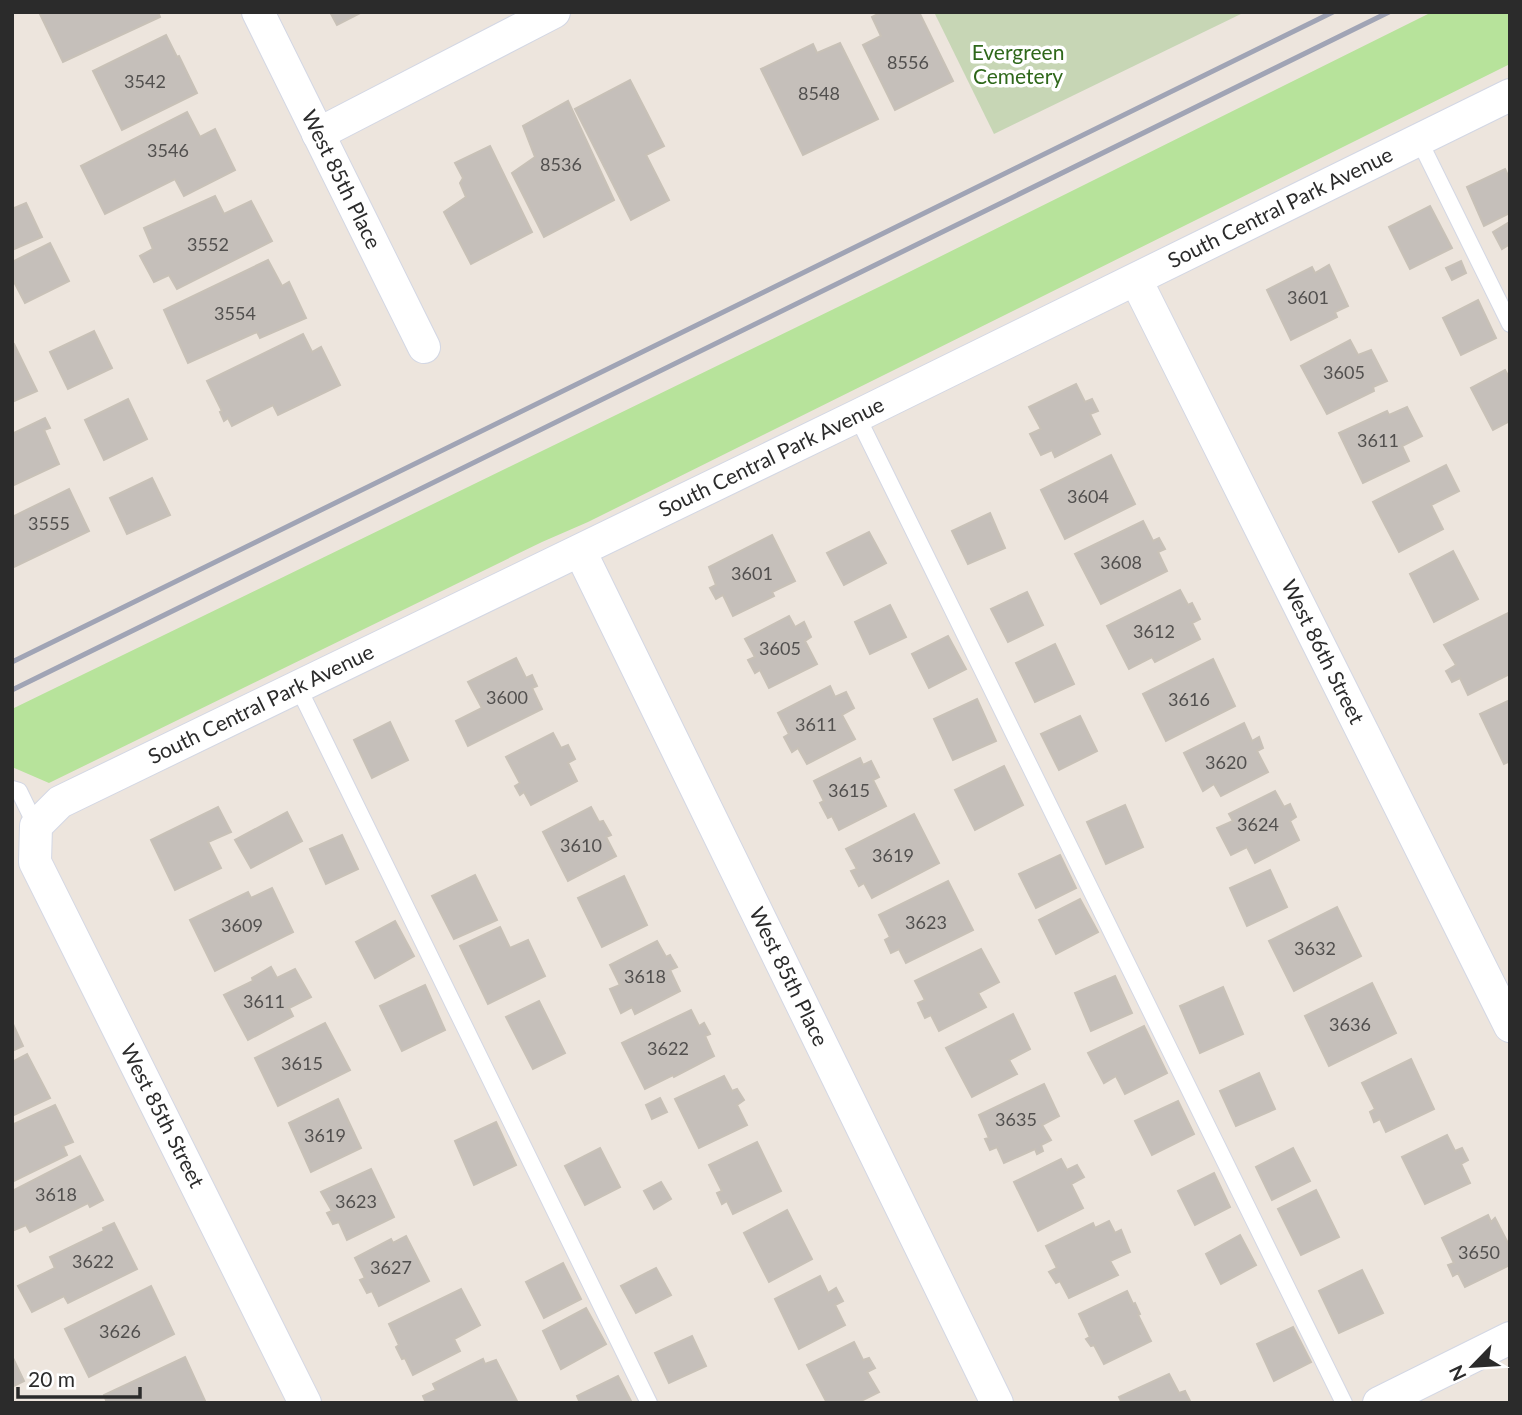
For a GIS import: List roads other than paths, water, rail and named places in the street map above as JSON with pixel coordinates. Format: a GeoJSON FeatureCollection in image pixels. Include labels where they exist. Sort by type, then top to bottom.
{"type":"FeatureCollection","features":[{"type":"Feature","properties":{"kind":"street","name":"West 85th Place"},"geometry":{"type":"LineString","coordinates":[[258,12],[424,347]]}},
{"type":"Feature","properties":{"kind":"street"},"geometry":{"type":"LineString","coordinates":[[318,134],[554,12]]}},
{"type":"Feature","properties":{"kind":"street","name":"South Central Park Avenue"},"geometry":{"type":"LineString","coordinates":[[36,826],[60,802],[858,416],[1510,95]]}},
{"type":"Feature","properties":{"kind":"street","name":"West 86th Street"},"geometry":{"type":"LineString","coordinates":[[1136,279],[1510,1026]]}},
{"type":"Feature","properties":{"kind":"street","name":"West 85th Place"},"geometry":{"type":"LineString","coordinates":[[580,551],[997,1403]]}},
{"type":"Feature","properties":{"kind":"street","name":"West 85th Street"},"geometry":{"type":"LineString","coordinates":[[36,826],[35,862],[305,1403]]}},
{"type":"Feature","properties":{"kind":"street"},"geometry":{"type":"LineString","coordinates":[[1379,1403],[1510,1338]]}},
{"type":"Feature","properties":{"kind":"lane"},"geometry":{"type":"LineString","coordinates":[[1419,140],[1510,324]]}},
{"type":"Feature","properties":{"kind":"lane"},"geometry":{"type":"LineString","coordinates":[[858,416],[1344,1403]]}},
{"type":"Feature","properties":{"kind":"lane"},"geometry":{"type":"LineString","coordinates":[[298,687],[649,1403]]}},
{"type":"Feature","properties":{"kind":"lane"},"geometry":{"type":"LineString","coordinates":[[12,789],[19,791],[36,826]]}},
{"type":"Feature","properties":{"kind":"railway"},"geometry":{"type":"LineString","coordinates":[[12,662],[1333,12]]}},
{"type":"Feature","properties":{"kind":"railway"},"geometry":{"type":"LineString","coordinates":[[12,690],[1389,12]]}},
{"type":"Feature","properties":{"kind":"park label","name":"Evergreen Cemetery"},"geometry":{"type":"Point","coordinates":[1018,65]}}]}
